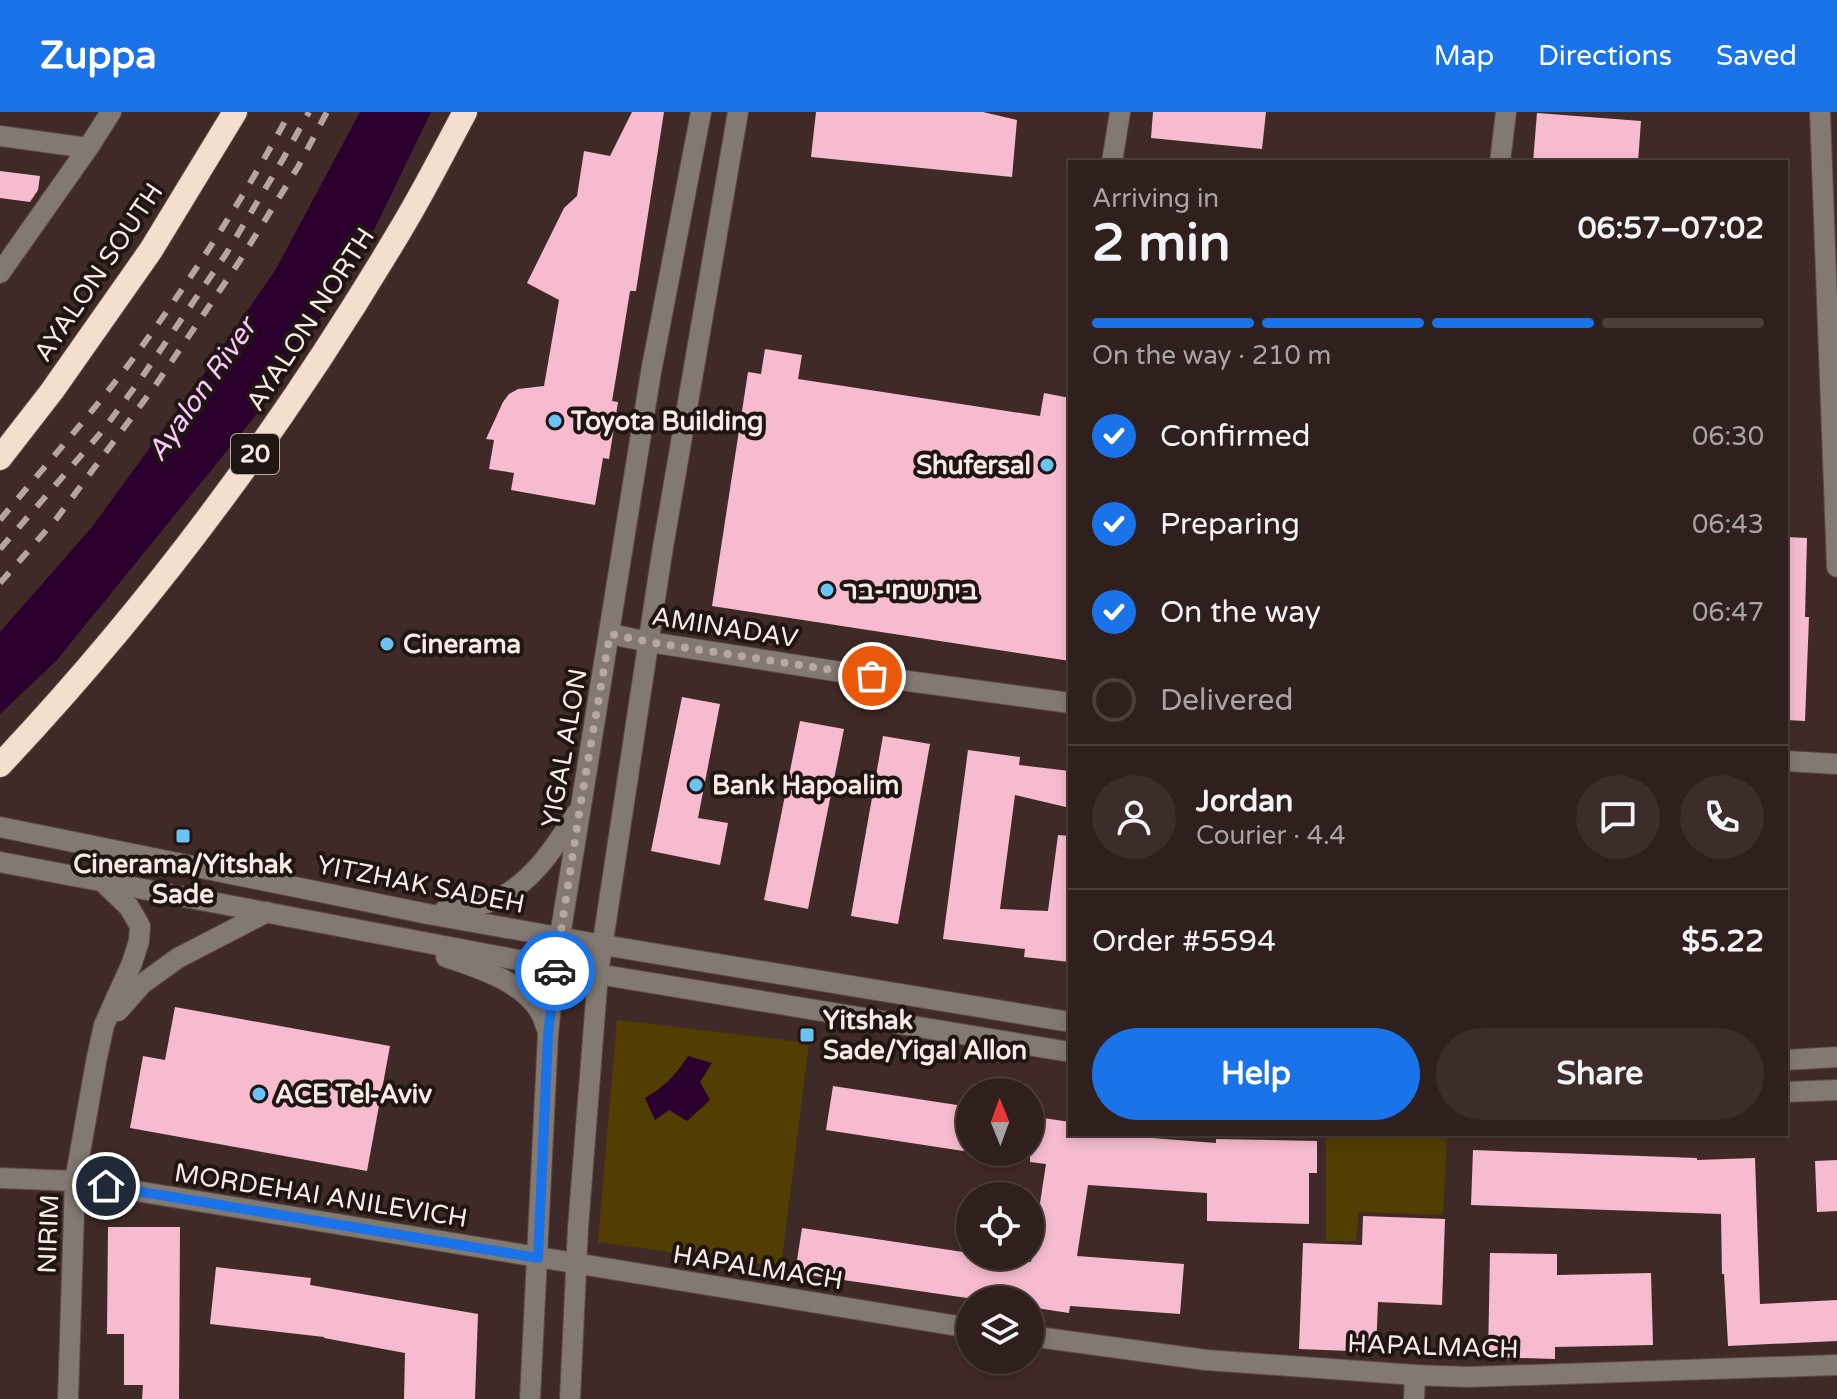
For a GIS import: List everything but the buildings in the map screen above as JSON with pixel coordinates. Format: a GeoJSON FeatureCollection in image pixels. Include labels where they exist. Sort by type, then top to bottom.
{"type":"FeatureCollection","features":[{"type":"Feature","properties":{"kind":"highway","name":"AYALON SOUTH"},"geometry":{"type":"LineString","coordinates":[[0,458],[52,391],[151,250],[235,112]]}},
{"type":"Feature","properties":{"kind":"highway","name":"AYALON NORTH"},"geometry":{"type":"LineString","coordinates":[[0,765],[150,594],[247,466],[342,326],[403,227],[465,112]]}},
{"type":"Feature","properties":{"kind":"street"},"geometry":{"type":"LineString","coordinates":[[0,273],[111,112]]}},
{"type":"Feature","properties":{"kind":"street","name":"YIGAL ALON"},"geometry":{"type":"LineString","coordinates":[[530,1399],[548,1035],[555,967],[651,372],[701,112]]}},
{"type":"Feature","properties":{"kind":"street"},"geometry":{"type":"LineString","coordinates":[[570,1399],[576,1263],[598,974],[662,553],[738,112]]}},
{"type":"Feature","properties":{"kind":"street"},"geometry":{"type":"LineString","coordinates":[[1112,160],[1120,112]]}},
{"type":"Feature","properties":{"kind":"street"},"geometry":{"type":"LineString","coordinates":[[1500,160],[1506,112]]}},
{"type":"Feature","properties":{"kind":"street"},"geometry":{"type":"LineString","coordinates":[[1820,112],[1837,567]]}},
{"type":"Feature","properties":{"kind":"street"},"geometry":{"type":"LineString","coordinates":[[0,136],[88,148]]}},
{"type":"Feature","properties":{"kind":"street","name":"AMINADAV"},"geometry":{"type":"LineString","coordinates":[[610,634],[841,672],[1068,703]]}},
{"type":"Feature","properties":{"kind":"street"},"geometry":{"type":"LineString","coordinates":[[1788,761],[1837,764]]}},
{"type":"Feature","properties":{"kind":"street"},"geometry":{"type":"LineString","coordinates":[[428,914],[474,907],[510,891],[529,877],[556,845],[580,807]]}},
{"type":"Feature","properties":{"kind":"street","name":"YITZHAK SADEH"},"geometry":{"type":"LineString","coordinates":[[2,828],[428,914],[1068,1022]]}},
{"type":"Feature","properties":{"kind":"street"},"geometry":{"type":"LineString","coordinates":[[0,862],[555,967],[1068,1052]]}},
{"type":"Feature","properties":{"kind":"street","name":"NIRIM"},"geometry":{"type":"LineString","coordinates":[[68,1399],[75,1181],[104,1025],[132,963],[140,926],[129,907],[102,881]]}},
{"type":"Feature","properties":{"kind":"street"},"geometry":{"type":"LineString","coordinates":[[104,1025],[142,984],[178,958],[267,912]]}},
{"type":"Feature","properties":{"kind":"street"},"geometry":{"type":"LineString","coordinates":[[374,934],[480,969],[517,988],[538,1006],[548,1035]]}},
{"type":"Feature","properties":{"kind":"street"},"geometry":{"type":"LineString","coordinates":[[1788,1060],[1837,1057]]}},
{"type":"Feature","properties":{"kind":"street"},"geometry":{"type":"LineString","coordinates":[[1788,1092],[1837,1090]]}},
{"type":"Feature","properties":{"kind":"street","name":"MORDEHAI ANILEVICH"},"geometry":{"type":"LineString","coordinates":[[0,1178],[75,1181],[538,1258]]}},
{"type":"Feature","properties":{"kind":"street","name":"HAPALMACH"},"geometry":{"type":"LineString","coordinates":[[538,1258],[956,1326]]}},
{"type":"Feature","properties":{"kind":"street","name":"HAPALMACH"},"geometry":{"type":"LineString","coordinates":[[1044,1338],[1206,1360],[1467,1377],[1837,1365]]}},
{"type":"Feature","properties":{"kind":"street"},"geometry":{"type":"LineString","coordinates":[[1414,1399],[1415,1375]]}},
{"type":"Feature","properties":{"kind":"shaded area"},"geometry":{"type":"Polygon","coordinates":[[[617,1020],[809,1043],[781,1267],[598,1242],[617,1020]]]}},
{"type":"Feature","properties":{"kind":"shaded area"},"geometry":{"type":"Polygon","coordinates":[[[1326,1136],[1447,1136],[1443,1215],[1359,1212],[1356,1241],[1326,1241],[1326,1136]]]}},
{"type":"Feature","properties":{"kind":"water","name":"Ayalon River"},"geometry":{"type":"Polygon","coordinates":[[[360,112],[431,112],[376,226],[278,388],[56,661],[0,714],[0,632],[92,527],[206,371],[276,269],[360,112]]]}},
{"type":"Feature","properties":{"kind":"water"},"geometry":{"type":"Polygon","coordinates":[[[688,1056],[712,1063],[700,1082],[710,1100],[687,1121],[669,1110],[655,1120],[645,1098],[669,1080],[688,1056]]]}},
{"type":"Feature","properties":{"kind":"railway"},"geometry":{"type":"LineString","coordinates":[[0,520],[98,404],[151,334],[234,209],[290,112]]}},
{"type":"Feature","properties":{"kind":"railway"},"geometry":{"type":"LineString","coordinates":[[0,549],[104,429],[142,377],[226,254],[309,112]]}},
{"type":"Feature","properties":{"kind":"railway"},"geometry":{"type":"LineString","coordinates":[[0,583],[57,518],[155,386],[239,262],[298,167],[327,112]]}},
{"type":"Feature","properties":{"kind":"way so far"},"geometry":{"type":"LineString","coordinates":[[555,971],[610,634],[872,676]]}},
{"type":"Feature","properties":{"kind":"place","name":"Toyota Building"},"geometry":{"type":"Point","coordinates":[555,421]}},
{"type":"Feature","properties":{"kind":"place","name":"Shufersal"},"geometry":{"type":"Point","coordinates":[1047,465]}},
{"type":"Feature","properties":{"kind":"place","name":"בית שמי-בר"},"geometry":{"type":"Point","coordinates":[827,590]}},
{"type":"Feature","properties":{"kind":"place","name":"Cinerama"},"geometry":{"type":"Point","coordinates":[387,644]}},
{"type":"Feature","properties":{"kind":"place","name":"Bank Hapoalim"},"geometry":{"type":"Point","coordinates":[696,785]}},
{"type":"Feature","properties":{"kind":"place","name":"Cinerama/Yitshak Sade"},"geometry":{"type":"Point","coordinates":[183,836]}},
{"type":"Feature","properties":{"kind":"place","name":"Yitshak Sade/Yigal Allon"},"geometry":{"type":"Point","coordinates":[807,1035]}},
{"type":"Feature","properties":{"kind":"place","name":"ACE Tel-Aviv"},"geometry":{"type":"Point","coordinates":[259,1094]}},
{"type":"Feature","properties":{"kind":"route"},"geometry":{"type":"LineString","coordinates":[[106,1186],[538,1258],[548,1035],[555,971]]}}]}
